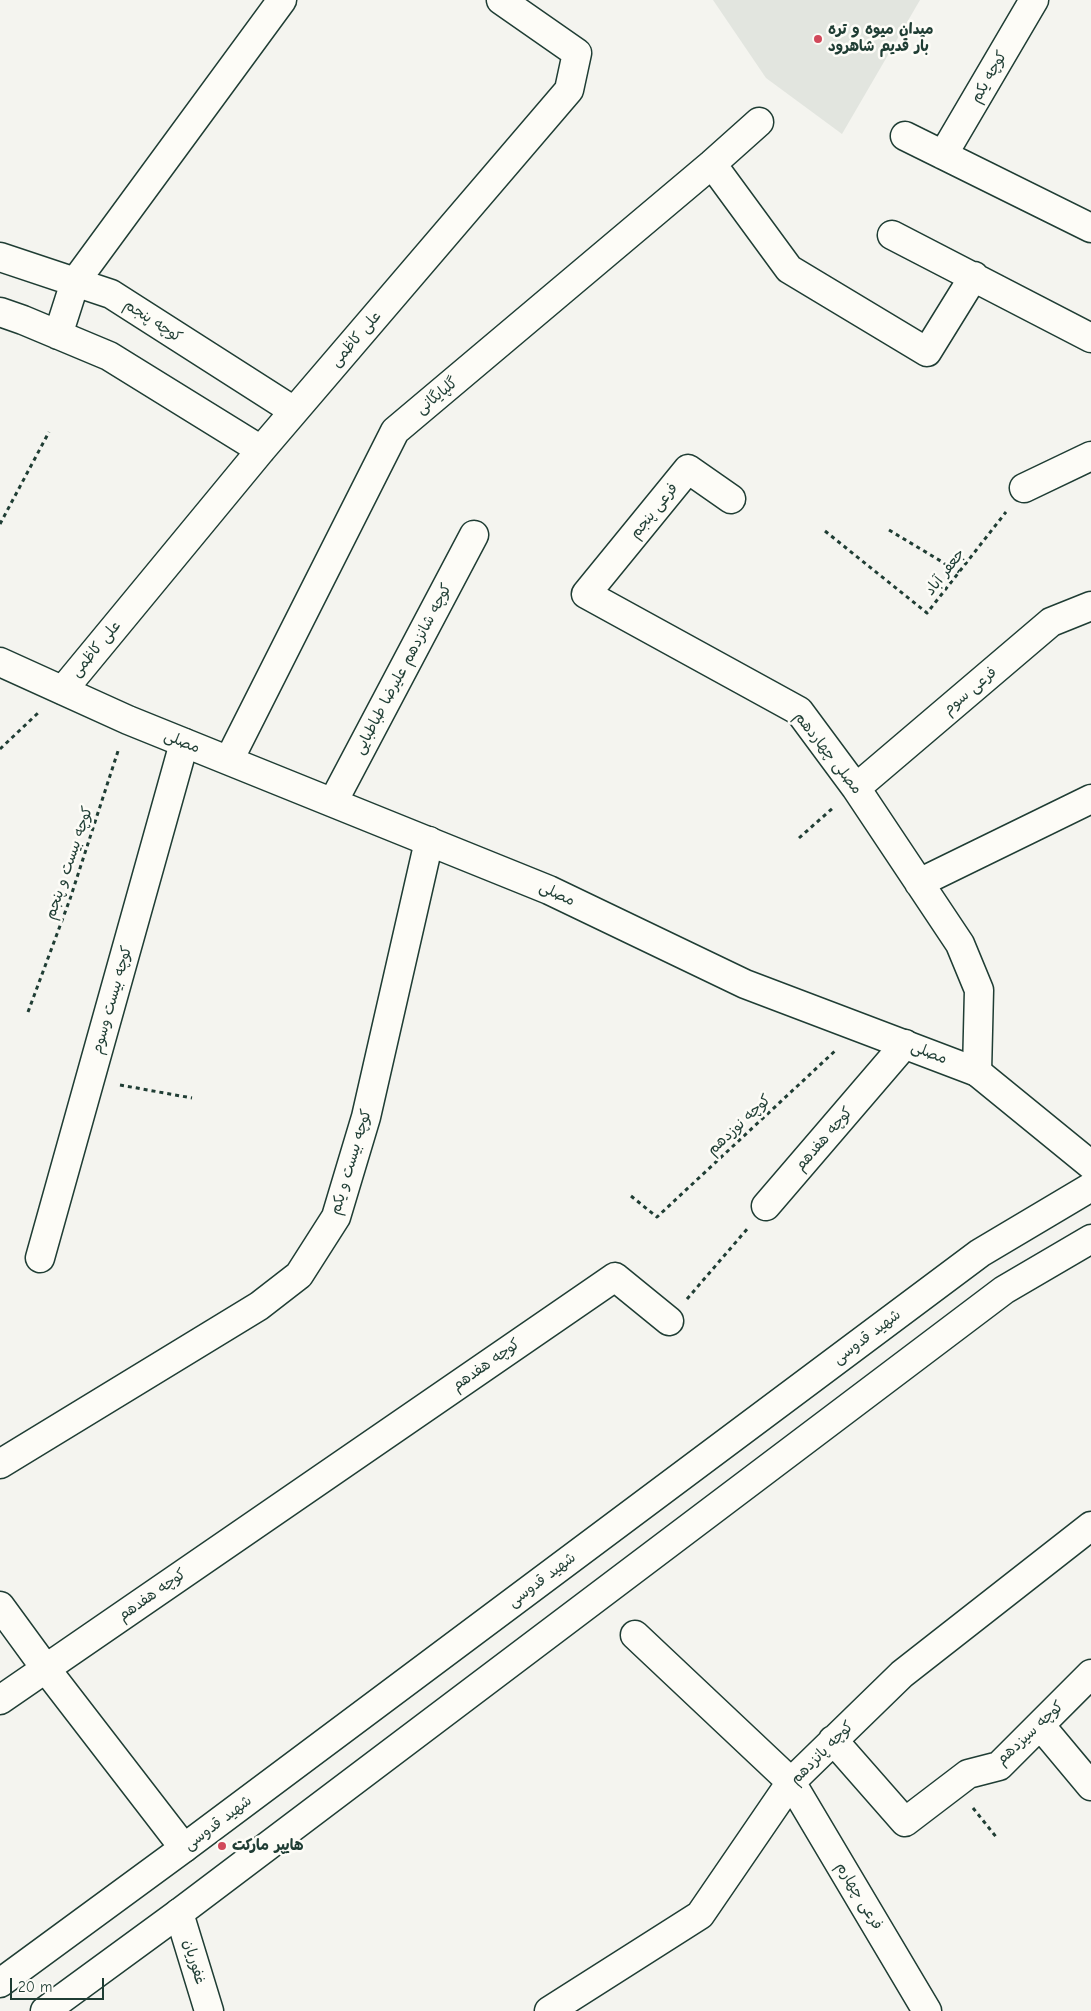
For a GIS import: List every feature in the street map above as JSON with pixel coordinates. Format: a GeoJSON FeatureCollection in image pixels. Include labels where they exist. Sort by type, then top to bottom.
{"type":"FeatureCollection","features":[{"type":"Feature","properties":{"kind":"street"},"geometry":{"type":"LineString","coordinates":[[58,334],[75,282],[282,0]]}},
{"type":"Feature","properties":{"kind":"street","name":"علی کاظمی"},"geometry":{"type":"LineString","coordinates":[[63,690],[261,450],[569,90],[577,53],[501,0]]}},
{"type":"Feature","properties":{"kind":"street","name":"کوچه یکم"},"geometry":{"type":"LineString","coordinates":[[943,155],[1034,0]]}},
{"type":"Feature","properties":{"kind":"street","name":"گلپایگانی"},"geometry":{"type":"LineString","coordinates":[[229,760],[395,431],[712,164],[759,122]]}},
{"type":"Feature","properties":{"kind":"street"},"geometry":{"type":"LineString","coordinates":[[905,136],[1091,228]]}},
{"type":"Feature","properties":{"kind":"street"},"geometry":{"type":"LineString","coordinates":[[712,164],[789,268],[928,352],[974,276]]}},
{"type":"Feature","properties":{"kind":"street"},"geometry":{"type":"LineString","coordinates":[[892,235],[1091,338]]}},
{"type":"Feature","properties":{"kind":"street","name":"کوچه پنجم"},"geometry":{"type":"LineString","coordinates":[[0,258],[110,294],[294,412]]}},
{"type":"Feature","properties":{"kind":"street"},"geometry":{"type":"LineString","coordinates":[[0,312],[109,356],[261,450]]}},
{"type":"Feature","properties":{"kind":"street"},"geometry":{"type":"LineString","coordinates":[[1024,488],[1091,456]]}},
{"type":"Feature","properties":{"kind":"street","name":"فرعی پنجم"},"geometry":{"type":"LineString","coordinates":[[586,594],[688,469],[731,499]]}},
{"type":"Feature","properties":{"kind":"street","name":"کوچه شانزدهم علیرضا طباطبایی"},"geometry":{"type":"LineString","coordinates":[[332,802],[474,536]]}},
{"type":"Feature","properties":{"kind":"street","name":"مصلی چهاردهم"},"geometry":{"type":"LineString","coordinates":[[586,594],[799,711],[856,788],[960,944],[979,990],[977,1072]]}},
{"type":"Feature","properties":{"kind":"street","name":"فرعی سوم"},"geometry":{"type":"LineString","coordinates":[[856,788],[1051,622],[1091,606]]}},
{"type":"Feature","properties":{"kind":"street","name":"مصلی"},"geometry":{"type":"LineString","coordinates":[[0,662],[128,720],[549,890],[745,984],[977,1072],[1091,1166]]}},
{"type":"Feature","properties":{"kind":"street","name":"کوچه بیست وسوم"},"geometry":{"type":"LineString","coordinates":[[40,1258],[184,742]]}},
{"type":"Feature","properties":{"kind":"street"},"geometry":{"type":"LineString","coordinates":[[919,883],[1091,799]]}},
{"type":"Feature","properties":{"kind":"street","name":"کوچه بیست و یکم"},"geometry":{"type":"LineString","coordinates":[[0,1464],[259,1306],[299,1275],[336,1217],[366,1116],[429,841]]}},
{"type":"Feature","properties":{"kind":"street","name":"کوچه هفدهم"},"geometry":{"type":"LineString","coordinates":[[766,1206],[905,1044]]}},
{"type":"Feature","properties":{"kind":"street","name":"شهید قدوسی"},"geometry":{"type":"LineString","coordinates":[[0,1983],[184,1848],[980,1253],[1091,1187]]}},
{"type":"Feature","properties":{"kind":"street"},"geometry":{"type":"LineString","coordinates":[[45,2011],[179,1913],[1004,1290],[1091,1239]]}},
{"type":"Feature","properties":{"kind":"street","name":"کوچه هفدهم"},"geometry":{"type":"LineString","coordinates":[[0,1700],[615,1277],[669,1321]]}},
{"type":"Feature","properties":{"kind":"street","name":"کوچه پانزدهم"},"geometry":{"type":"LineString","coordinates":[[549,2011],[700,1915],[791,1782],[833,1740],[902,1674],[1091,1526]]}},
{"type":"Feature","properties":{"kind":"street"},"geometry":{"type":"LineString","coordinates":[[0,1606],[46,1669],[184,1848]]}},
{"type":"Feature","properties":{"kind":"street","name":"فرعی چهارم"},"geometry":{"type":"LineString","coordinates":[[635,1635],[791,1782],[927,2011]]}},
{"type":"Feature","properties":{"kind":"street","name":"کوچه سیزدهم"},"geometry":{"type":"LineString","coordinates":[[833,1740],[905,1822],[968,1774],[999,1766],[1091,1674]]}},
{"type":"Feature","properties":{"kind":"street"},"geometry":{"type":"LineString","coordinates":[[1040,1726],[1091,1786]]}},
{"type":"Feature","properties":{"kind":"street","name":"غفوریان"},"geometry":{"type":"LineString","coordinates":[[179,1913],[209,2011]]}},
{"type":"Feature","properties":{"kind":"path"},"geometry":{"type":"LineString","coordinates":[[0,524],[49,432]]}},
{"type":"Feature","properties":{"kind":"path","name":"جعفر آباد"},"geometry":{"type":"LineString","coordinates":[[825,531],[928,613],[1024,488]]}},
{"type":"Feature","properties":{"kind":"path"},"geometry":{"type":"LineString","coordinates":[[888,530],[959,572]]}},
{"type":"Feature","properties":{"kind":"path"},"geometry":{"type":"LineString","coordinates":[[0,749],[63,690]]}},
{"type":"Feature","properties":{"kind":"path","name":"کوچه بیست و پنجم"},"geometry":{"type":"LineString","coordinates":[[28,1012],[70,899],[128,720]]}},
{"type":"Feature","properties":{"kind":"path"},"geometry":{"type":"LineString","coordinates":[[799,838],[856,788]]}},
{"type":"Feature","properties":{"kind":"path","name":"کوچه نوزدهم"},"geometry":{"type":"LineString","coordinates":[[631,1196],[657,1216],[860,1028]]}},
{"type":"Feature","properties":{"kind":"path"},"geometry":{"type":"LineString","coordinates":[[90,1080],[192,1098]]}},
{"type":"Feature","properties":{"kind":"path"},"geometry":{"type":"LineString","coordinates":[[669,1321],[766,1206]]}},
{"type":"Feature","properties":{"kind":"path"},"geometry":{"type":"LineString","coordinates":[[953,1784],[997,1838]]}},
{"type":"Feature","properties":{"kind":"shaded area","name":"میدان میوه و تره بار قدیم شاهرود"},"geometry":{"type":"Polygon","coordinates":[[[713,0],[920,0],[842,134],[766,78],[713,0]]]}},
{"type":"Feature","properties":{"kind":"place","name":"میدان میوه و تره بار قدیم شاهرود"},"geometry":{"type":"Point","coordinates":[818,39]}},
{"type":"Feature","properties":{"kind":"place","name":"هایپر مارکت"},"geometry":{"type":"Point","coordinates":[222,1846]}}]}
